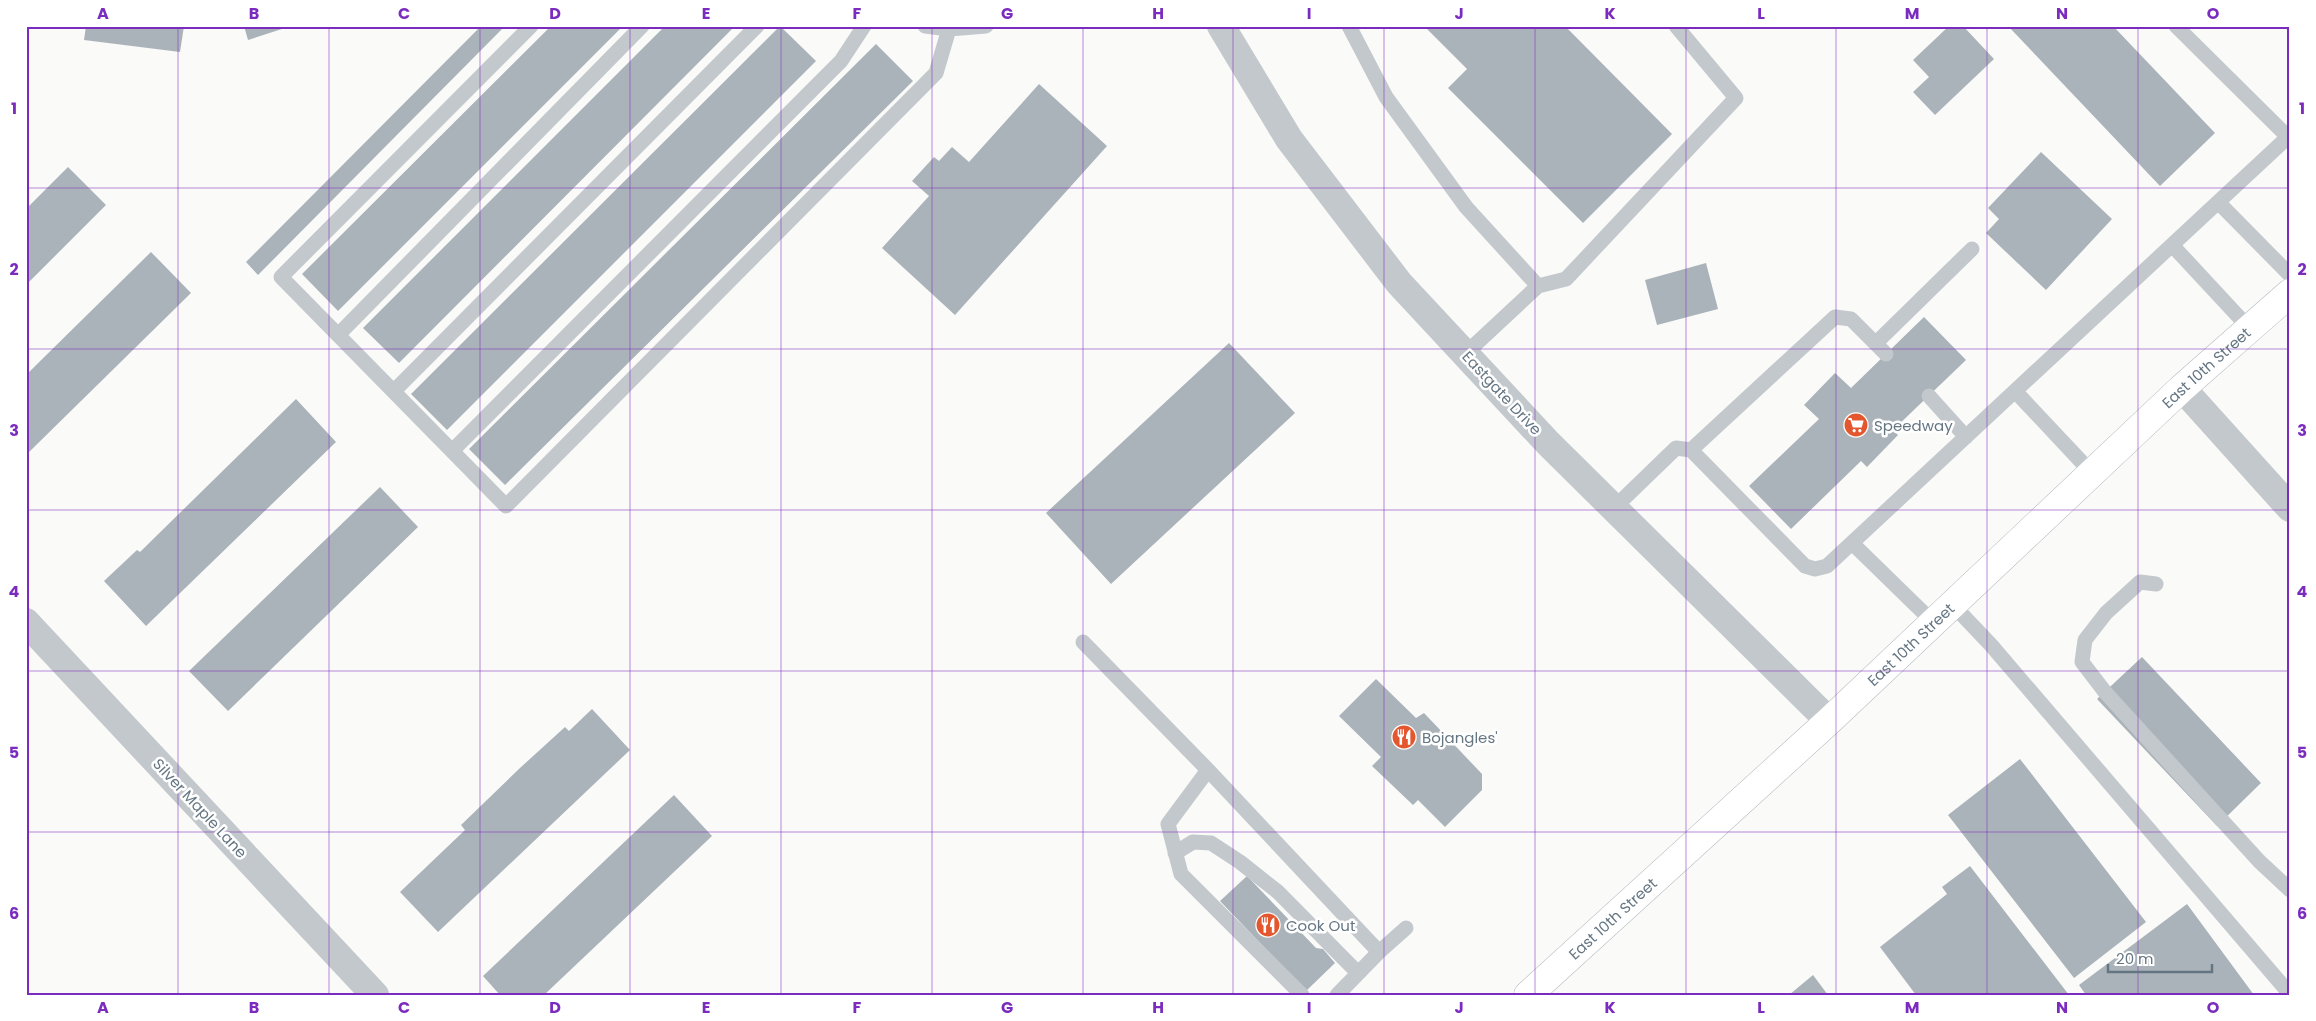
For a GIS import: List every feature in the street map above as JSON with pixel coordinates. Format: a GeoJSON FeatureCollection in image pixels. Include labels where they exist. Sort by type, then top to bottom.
{"type":"FeatureCollection","features":[{"type":"Feature","properties":{"kind":"main road","name":"East 10th Street"},"geometry":{"type":"LineString","coordinates":[[1528,995],[1829,721],[2182,388],[2290,293]]}},
{"type":"Feature","properties":{"kind":"street","name":"Eastgate Drive"},"geometry":{"type":"LineString","coordinates":[[1220,26],[1289,139],[1399,283],[1548,443],[1829,721]]}},
{"type":"Feature","properties":{"kind":"street"},"geometry":{"type":"LineString","coordinates":[[2182,388],[2290,508]]}},
{"type":"Feature","properties":{"kind":"street","name":"Silver Maple Lane"},"geometry":{"type":"LineString","coordinates":[[26,622],[374,995]]}},
{"type":"Feature","properties":{"kind":"lane"},"geometry":{"type":"LineString","coordinates":[[531,26],[281,277],[506,506],[936,73],[949,29]]}},
{"type":"Feature","properties":{"kind":"lane"},"geometry":{"type":"LineString","coordinates":[[338,334],[642,26]]}},
{"type":"Feature","properties":{"kind":"lane"},"geometry":{"type":"LineString","coordinates":[[394,390],[758,26]]}},
{"type":"Feature","properties":{"kind":"lane"},"geometry":{"type":"LineString","coordinates":[[453,450],[841,61],[864,26]]}},
{"type":"Feature","properties":{"kind":"lane"},"geometry":{"type":"LineString","coordinates":[[925,26],[949,29],[986,26]]}},
{"type":"Feature","properties":{"kind":"lane"},"geometry":{"type":"LineString","coordinates":[[1349,26],[1392,105],[1466,207],[1538,286]]}},
{"type":"Feature","properties":{"kind":"lane"},"geometry":{"type":"LineString","coordinates":[[1466,354],[1538,286],[1566,279],[1736,98],[1676,26]]}},
{"type":"Feature","properties":{"kind":"lane"},"geometry":{"type":"LineString","coordinates":[[1614,508],[1676,448],[1691,450],[1805,566],[1815,569],[1827,566],[2289,138],[2176,26]]}},
{"type":"Feature","properties":{"kind":"lane"},"geometry":{"type":"LineString","coordinates":[[2218,202],[2290,275]]}},
{"type":"Feature","properties":{"kind":"lane"},"geometry":{"type":"LineString","coordinates":[[2172,245],[2250,328]]}},
{"type":"Feature","properties":{"kind":"lane"},"geometry":{"type":"LineString","coordinates":[[1691,450],[1835,317],[1851,319],[1881,349],[1972,249]]}},
{"type":"Feature","properties":{"kind":"lane"},"geometry":{"type":"LineString","coordinates":[[2015,391],[2091,472]]}},
{"type":"Feature","properties":{"kind":"lane"},"geometry":{"type":"LineString","coordinates":[[1929,396],[1966,437]]}},
{"type":"Feature","properties":{"kind":"lane"},"geometry":{"type":"LineString","coordinates":[[1852,543],[1942,613],[1992,645],[2290,994]]}},
{"type":"Feature","properties":{"kind":"lane"},"geometry":{"type":"LineString","coordinates":[[2156,584],[2140,582],[2106,613],[2085,640],[2082,662],[2104,692],[2259,861],[2290,890]]}},
{"type":"Feature","properties":{"kind":"lane"},"geometry":{"type":"LineString","coordinates":[[1082,642],[1208,770],[1379,952]]}},
{"type":"Feature","properties":{"kind":"lane"},"geometry":{"type":"LineString","coordinates":[[1208,770],[1168,824],[1181,874],[1302,995]]}},
{"type":"Feature","properties":{"kind":"lane"},"geometry":{"type":"LineString","coordinates":[[1175,853],[1193,842],[1211,843],[1240,862],[1278,892],[1358,973]]}},
{"type":"Feature","properties":{"kind":"lane"},"geometry":{"type":"LineString","coordinates":[[1338,995],[1379,952],[1406,928]]}},
{"type":"Feature","properties":{"kind":"building"},"geometry":{"type":"Polygon","coordinates":[[[86,26],[184,26],[180,52],[84,40],[86,26]]]}},
{"type":"Feature","properties":{"kind":"building"},"geometry":{"type":"Polygon","coordinates":[[[244,26],[288,26],[288,27],[248,40],[244,26]]]}},
{"type":"Feature","properties":{"kind":"building"},"geometry":{"type":"Polygon","coordinates":[[[481,26],[505,26],[258,275],[246,262],[481,26]]]}},
{"type":"Feature","properties":{"kind":"building"},"geometry":{"type":"Polygon","coordinates":[[[551,26],[623,26],[338,311],[302,274],[551,26]]]}},
{"type":"Feature","properties":{"kind":"building"},"geometry":{"type":"Polygon","coordinates":[[[665,26],[735,26],[399,363],[363,328],[665,26]]]}},
{"type":"Feature","properties":{"kind":"building"},"geometry":{"type":"Polygon","coordinates":[[[780,26],[816,61],[447,430],[411,394],[780,26]]]}},
{"type":"Feature","properties":{"kind":"building"},"geometry":{"type":"Polygon","coordinates":[[[1424,26],[1565,26],[1672,134],[1583,223],[1448,88],[1467,69],[1424,26]]]}},
{"type":"Feature","properties":{"kind":"building"},"geometry":{"type":"Polygon","coordinates":[[[1949,26],[1963,26],[1994,59],[1935,115],[1913,92],[1929,77],[1913,60],[1949,26]]]}},
{"type":"Feature","properties":{"kind":"building"},"geometry":{"type":"Polygon","coordinates":[[[2008,26],[2113,26],[2215,133],[2160,186],[2008,26]]]}},
{"type":"Feature","properties":{"kind":"building"},"geometry":{"type":"Polygon","coordinates":[[[876,44],[913,81],[505,485],[469,449],[876,44]]]}},
{"type":"Feature","properties":{"kind":"building"},"geometry":{"type":"Polygon","coordinates":[[[1039,84],[1107,146],[955,315],[882,248],[929,196],[912,181],[934,157],[939,161],[952,147],[969,162],[1039,84]]]}},
{"type":"Feature","properties":{"kind":"building"},"geometry":{"type":"Polygon","coordinates":[[[2041,152],[2112,219],[2046,290],[1986,233],[1999,219],[1988,208],[2041,152]]]}},
{"type":"Feature","properties":{"kind":"building"},"geometry":{"type":"Polygon","coordinates":[[[68,167],[106,205],[26,285],[26,209],[68,167]]]}},
{"type":"Feature","properties":{"kind":"building"},"geometry":{"type":"Polygon","coordinates":[[[151,252],[191,293],[26,455],[26,375],[151,252]]]}},
{"type":"Feature","properties":{"kind":"building"},"geometry":{"type":"Polygon","coordinates":[[[1706,263],[1718,309],[1657,325],[1645,280],[1706,263]]]}},
{"type":"Feature","properties":{"kind":"building"},"geometry":{"type":"Polygon","coordinates":[[[1924,317],[1966,360],[1893,430],[1898,435],[1867,467],[1861,461],[1791,529],[1749,486],[1819,419],[1804,405],[1835,373],[1851,388],[1924,317]]]}},
{"type":"Feature","properties":{"kind":"building"},"geometry":{"type":"Polygon","coordinates":[[[1229,343],[1295,413],[1111,584],[1046,513],[1229,343]]]}},
{"type":"Feature","properties":{"kind":"building"},"geometry":{"type":"Polygon","coordinates":[[[296,399],[336,442],[146,626],[104,581],[137,550],[140,552],[296,399]]]}},
{"type":"Feature","properties":{"kind":"building"},"geometry":{"type":"Polygon","coordinates":[[[380,487],[418,527],[228,711],[189,671],[380,487]]]}},
{"type":"Feature","properties":{"kind":"building"},"geometry":{"type":"Polygon","coordinates":[[[2142,657],[2261,783],[2217,826],[2097,699],[2142,657]]]}},
{"type":"Feature","properties":{"kind":"building","name":"Bojangles'"},"geometry":{"type":"Polygon","coordinates":[[[1376,679],[1416,718],[1424,713],[1482,774],[1482,790],[1445,827],[1418,800],[1413,805],[1372,766],[1381,757],[1339,716],[1376,679]]]}},
{"type":"Feature","properties":{"kind":"building"},"geometry":{"type":"Polygon","coordinates":[[[592,709],[630,750],[438,932],[400,892],[465,830],[461,825],[520,768],[565,727],[569,731],[592,709]]]}},
{"type":"Feature","properties":{"kind":"building"},"geometry":{"type":"Polygon","coordinates":[[[2020,759],[2146,922],[2074,978],[1948,815],[2020,759]]]}},
{"type":"Feature","properties":{"kind":"building"},"geometry":{"type":"Polygon","coordinates":[[[674,795],[712,836],[544,995],[500,995],[483,976],[674,795]]]}},
{"type":"Feature","properties":{"kind":"building"},"geometry":{"type":"Polygon","coordinates":[[[1970,866],[2069,995],[1916,995],[1880,947],[1947,894],[1942,887],[1970,866]]]}},
{"type":"Feature","properties":{"kind":"building","name":"Cook Out"},"geometry":{"type":"Polygon","coordinates":[[[1247,876],[1316,948],[1323,949],[1335,963],[1306,991],[1220,901],[1247,876]]]}},
{"type":"Feature","properties":{"kind":"building"},"geometry":{"type":"Polygon","coordinates":[[[2187,904],[2254,995],[2086,995],[2079,985],[2187,904]]]}},
{"type":"Feature","properties":{"kind":"building"},"geometry":{"type":"Polygon","coordinates":[[[1813,975],[1828,995],[1789,995],[1813,975]]]}},
{"type":"Feature","properties":{"kind":"place","name":"Speedway"},"geometry":{"type":"Point","coordinates":[1856,425]}},
{"type":"Feature","properties":{"kind":"place","name":"Bojangles'"},"geometry":{"type":"Point","coordinates":[1404,737]}},
{"type":"Feature","properties":{"kind":"place","name":"Cook Out"},"geometry":{"type":"Point","coordinates":[1268,925]}}]}
